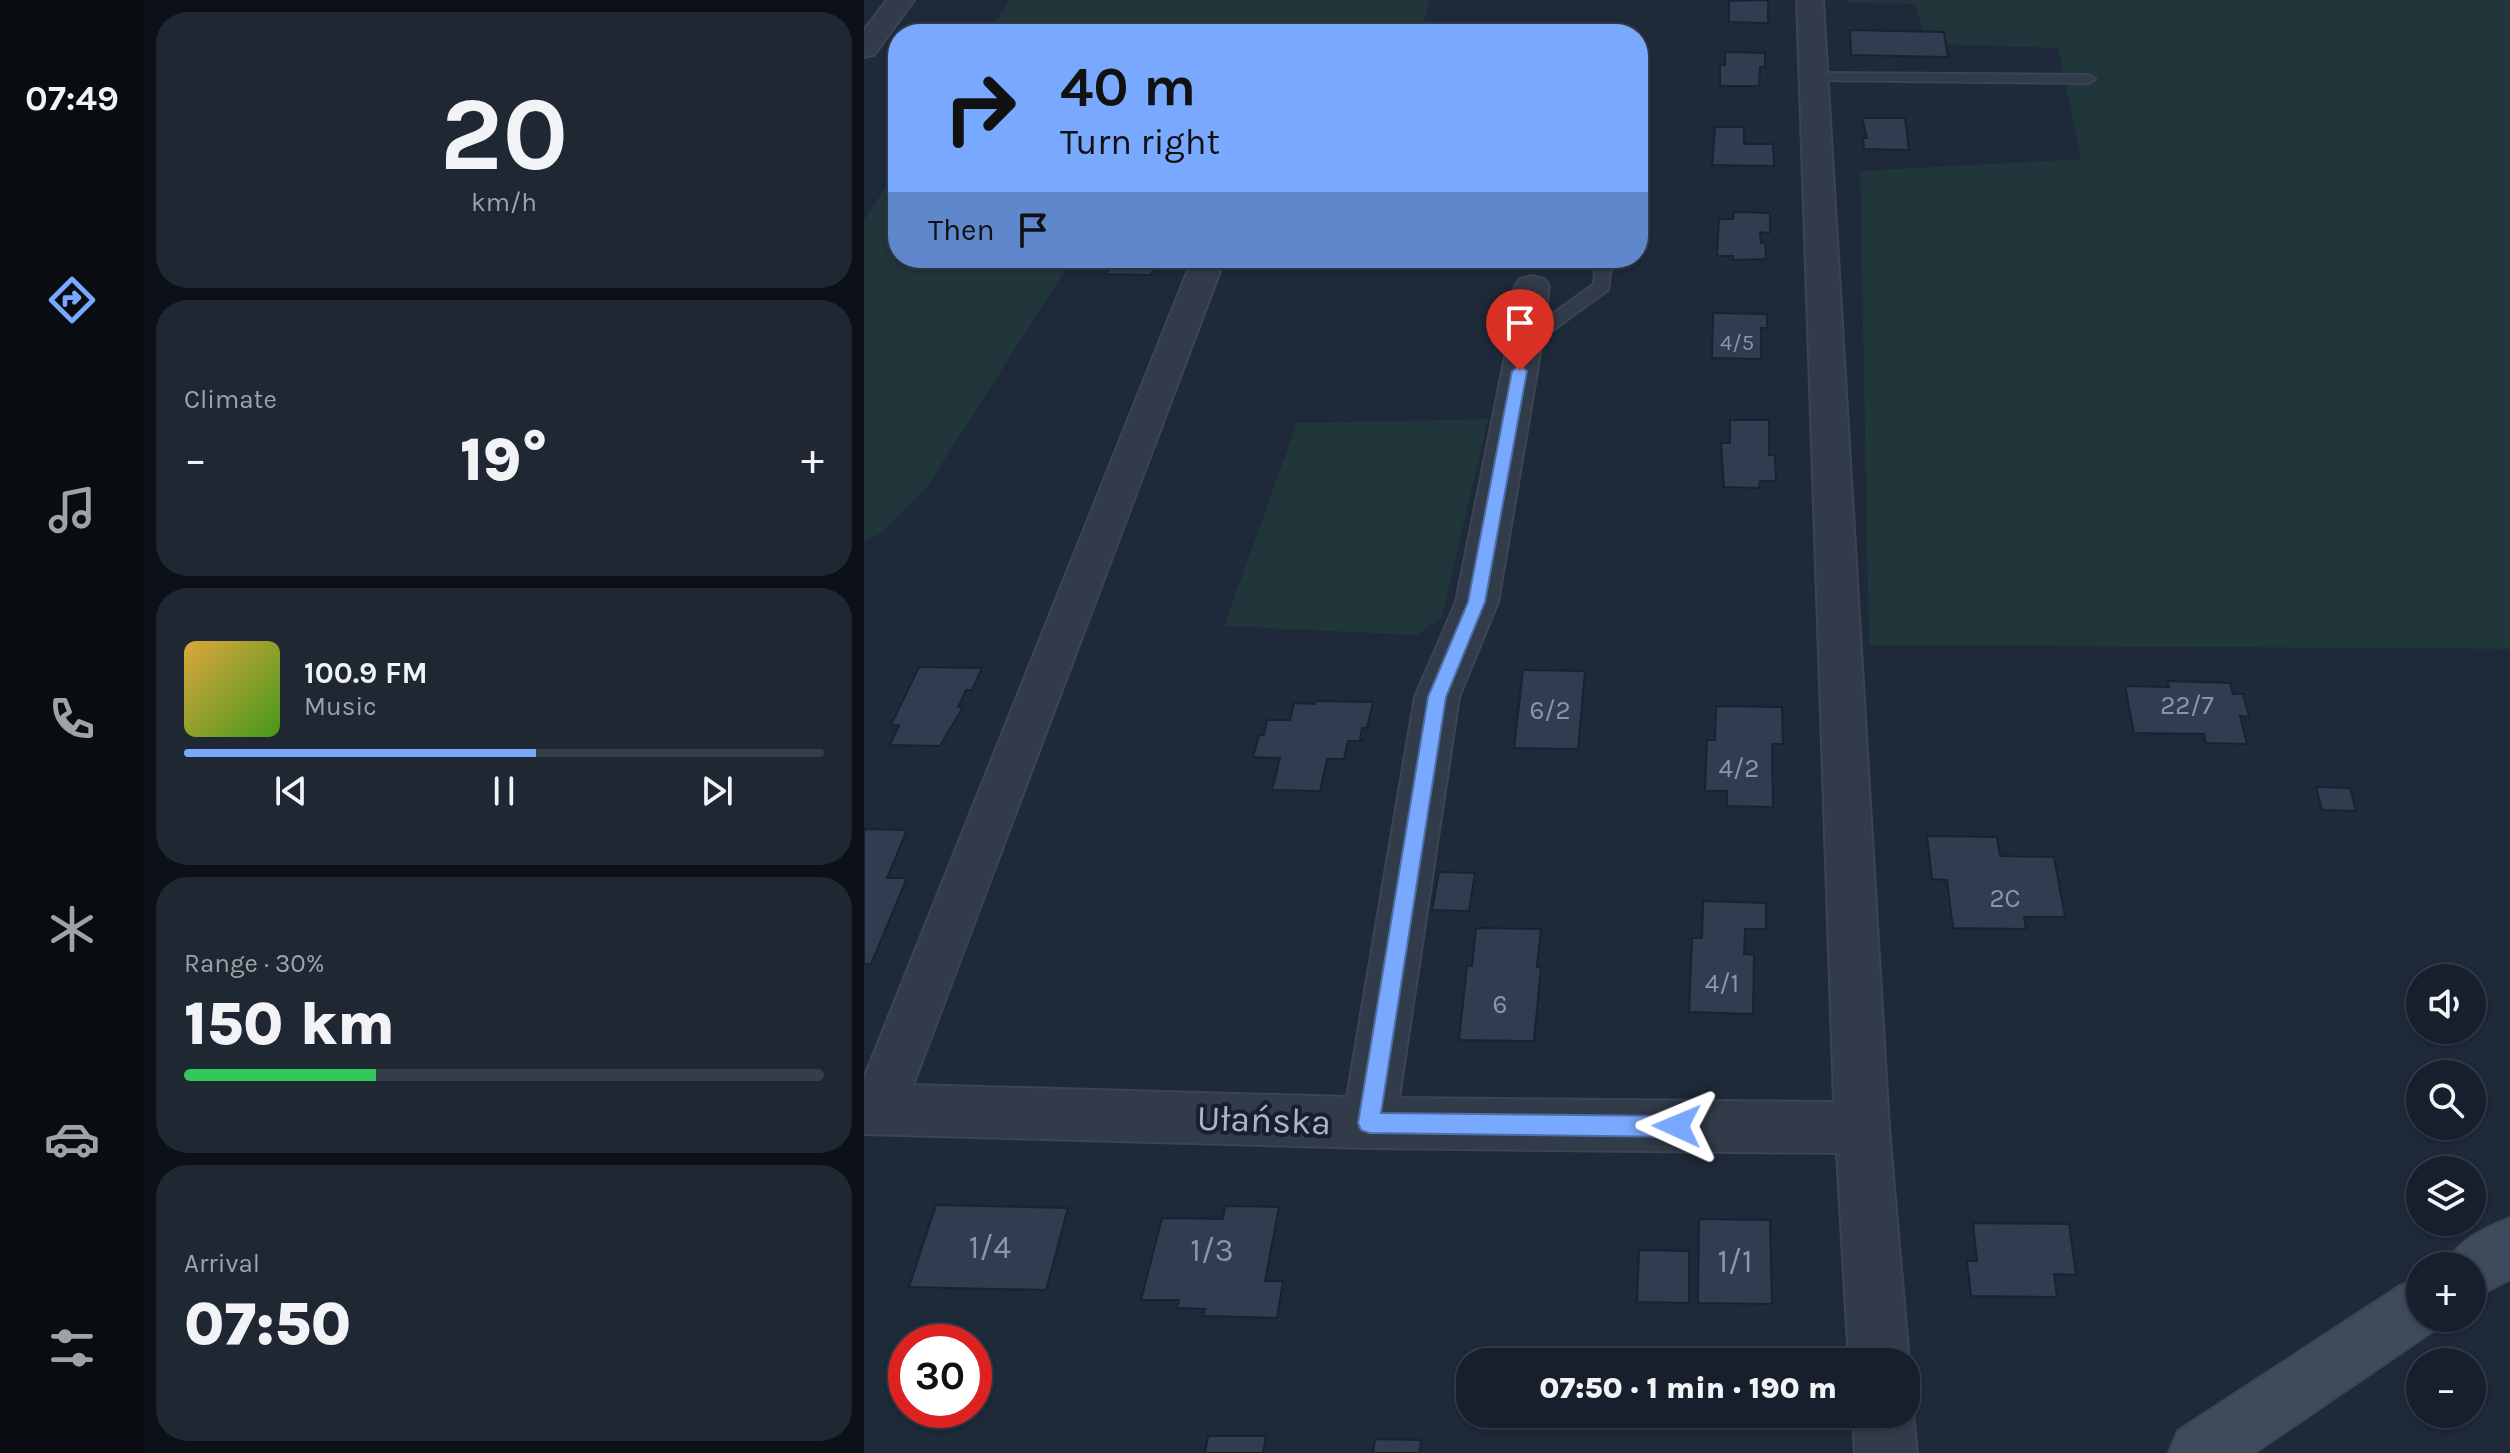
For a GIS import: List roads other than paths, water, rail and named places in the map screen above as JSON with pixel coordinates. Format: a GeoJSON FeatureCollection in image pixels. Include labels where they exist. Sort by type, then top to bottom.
{"type":"FeatureCollection","features":[{"type":"Feature","properties":{"kind":"street"},"geometry":{"type":"LineString","coordinates":[[864,49],[901,0]]}},
{"type":"Feature","properties":{"kind":"street"},"geometry":{"type":"LineString","coordinates":[[1810,0],[1816,77],[1862,1128],[1878,1348]]}},
{"type":"Feature","properties":{"kind":"street"},"geometry":{"type":"LineString","coordinates":[[871,1109],[1205,268]]}},
{"type":"Feature","properties":{"kind":"street"},"geometry":{"type":"LineString","coordinates":[[1369,1123],[1437,697],[1477,602],[1525,342],[1532,286]]}},
{"type":"Feature","properties":{"kind":"street","name":"Ułańska"},"geometry":{"type":"LineString","coordinates":[[871,1109],[1369,1123],[1862,1128]]}},
{"type":"Feature","properties":{"kind":"street"},"geometry":{"type":"LineString","coordinates":[[2486,1262],[2510,1246]]}},
{"type":"Feature","properties":{"kind":"street"},"geometry":{"type":"LineString","coordinates":[[2200,1453],[2406,1315]]}},
{"type":"Feature","properties":{"kind":"street"},"geometry":{"type":"LineString","coordinates":[[1884,1428],[1886,1453]]}},
{"type":"Feature","properties":{"kind":"lane"},"geometry":{"type":"LineString","coordinates":[[1816,77],[2088,79]]}},
{"type":"Feature","properties":{"kind":"lane"},"geometry":{"type":"LineString","coordinates":[[1525,342],[1602,286],[1603,268]]}}]}
